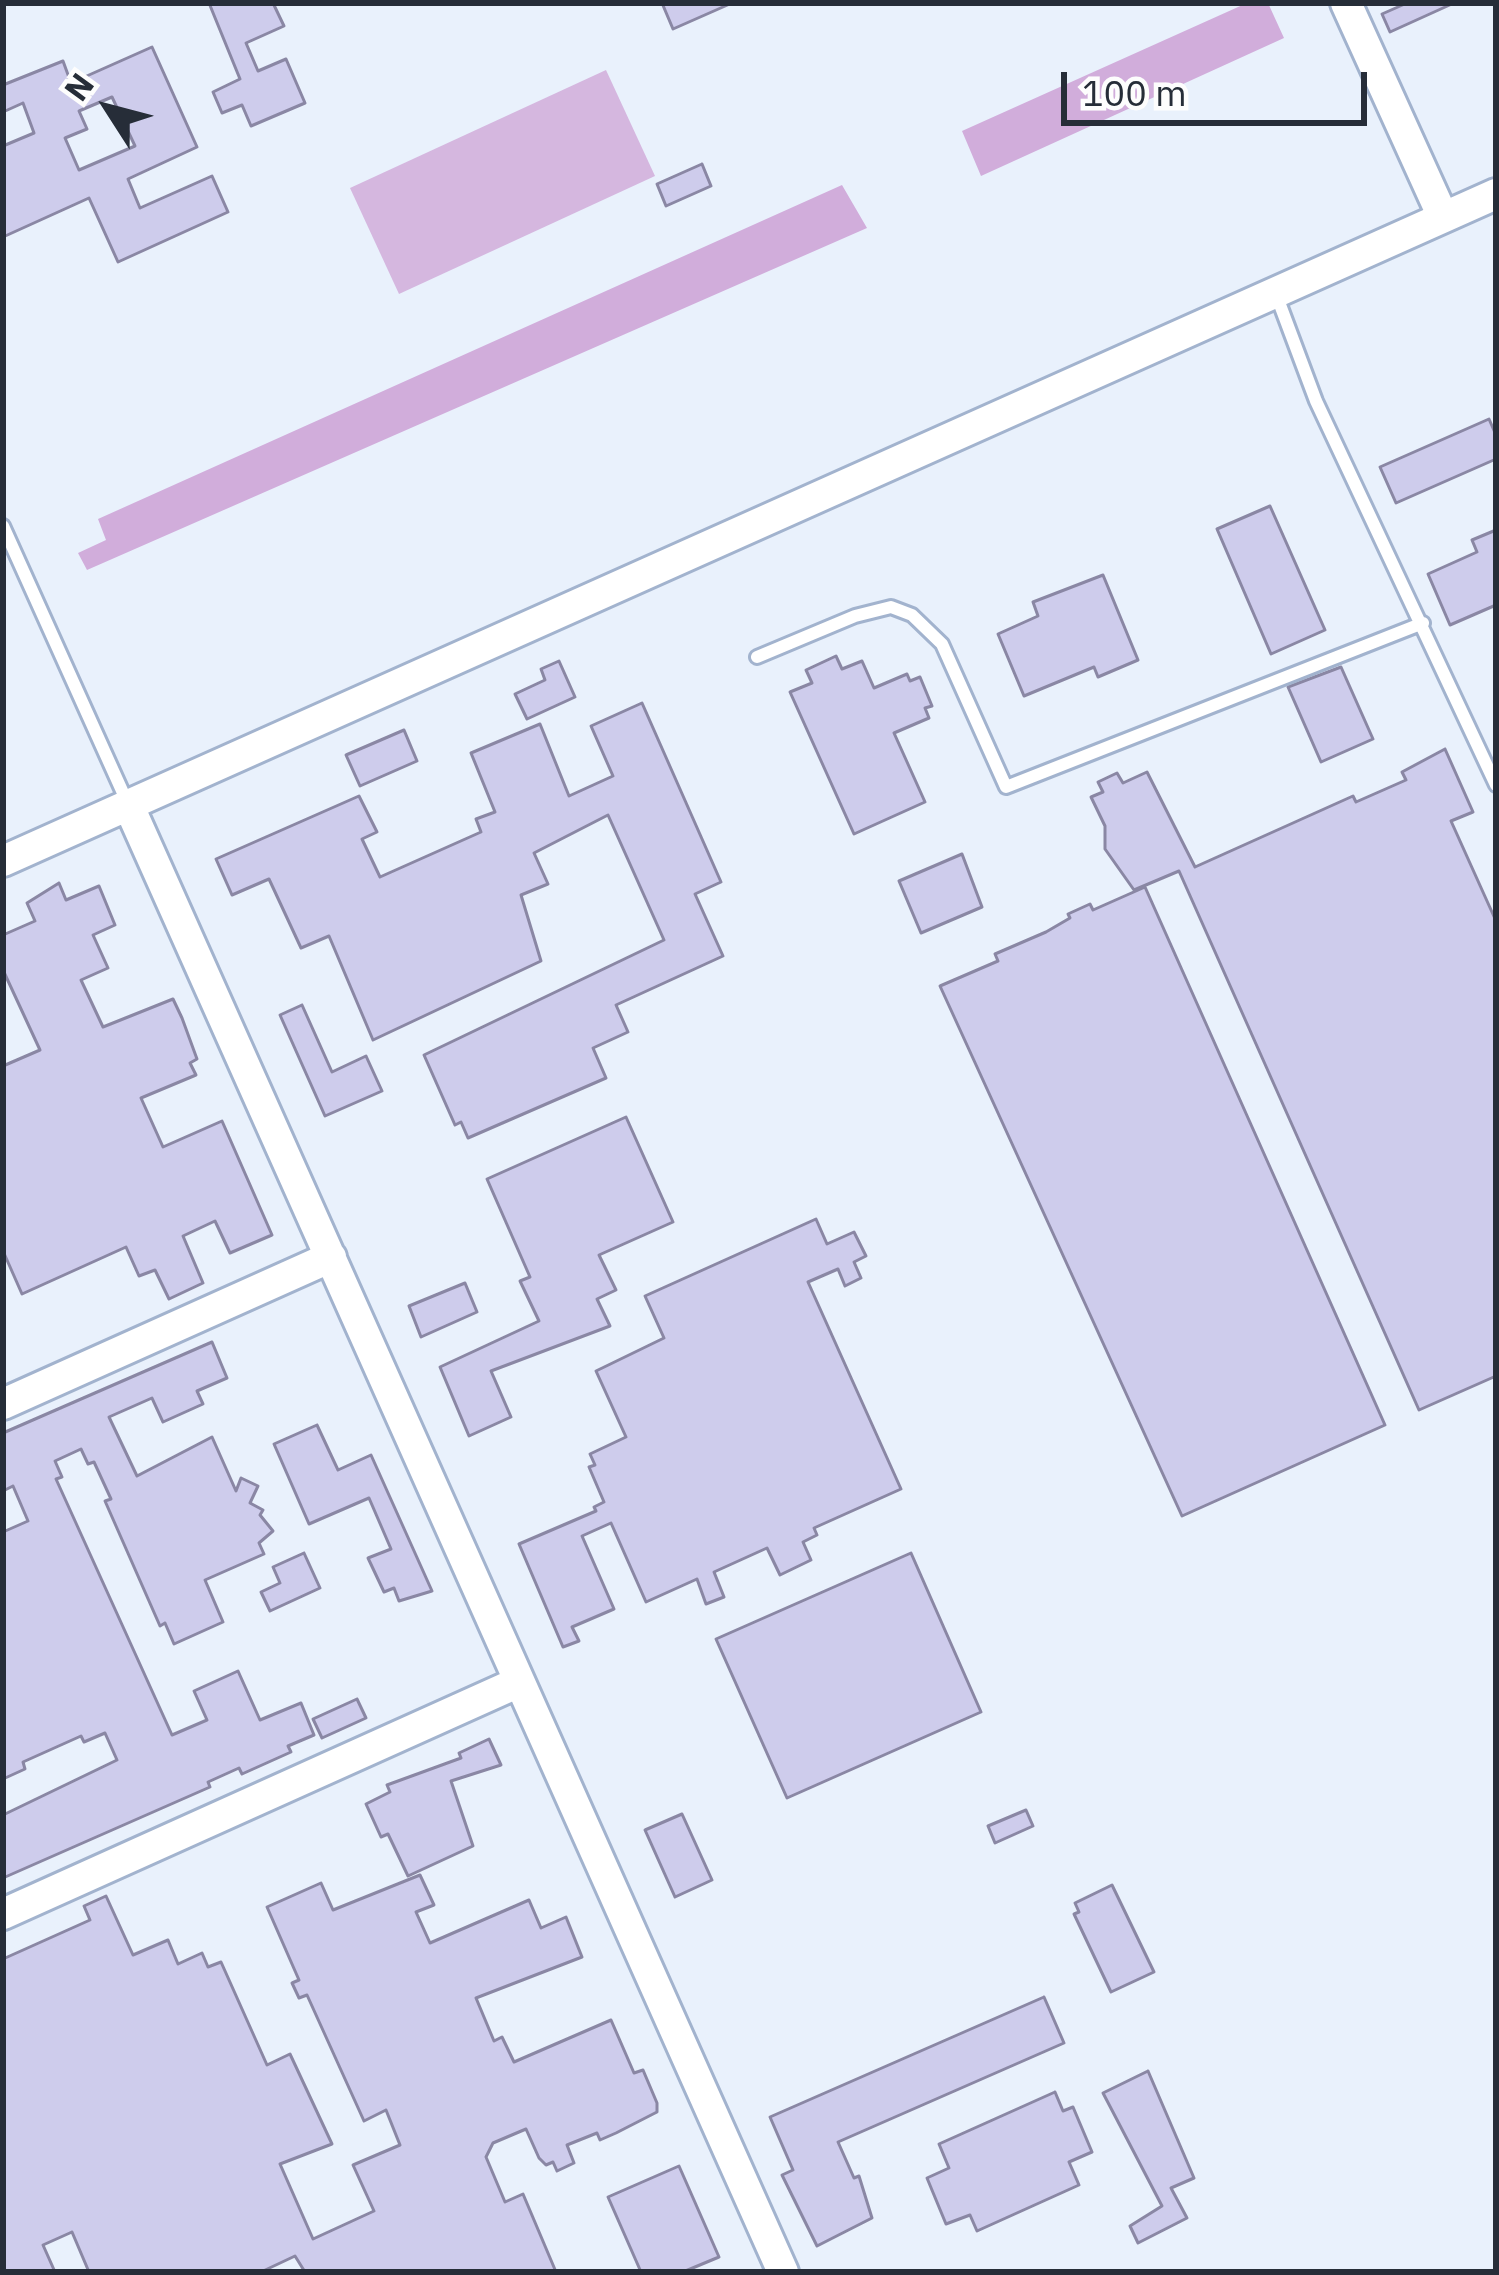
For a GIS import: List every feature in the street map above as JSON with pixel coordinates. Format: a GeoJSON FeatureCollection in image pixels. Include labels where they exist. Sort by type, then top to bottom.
{"type":"FeatureCollection","features":[{"type":"Feature","properties":{"kind":"street"},"geometry":{"type":"LineString","coordinates":[[1346,3],[1443,218]]}},
{"type":"Feature","properties":{"kind":"street"},"geometry":{"type":"LineString","coordinates":[[3,861],[1496,194]]}},
{"type":"Feature","properties":{"kind":"street"},"geometry":{"type":"LineString","coordinates":[[128,804],[783,2272]]}},
{"type":"Feature","properties":{"kind":"street"},"geometry":{"type":"LineString","coordinates":[[3,1404],[332,1257]]}},
{"type":"Feature","properties":{"kind":"street"},"geometry":{"type":"LineString","coordinates":[[3,1914],[519,1682]]}},
{"type":"Feature","properties":{"kind":"lane"},"geometry":{"type":"LineString","coordinates":[[1275,293],[1316,401],[1496,785]]}},
{"type":"Feature","properties":{"kind":"lane"},"geometry":{"type":"LineString","coordinates":[[3,526],[128,804]]}},
{"type":"Feature","properties":{"kind":"lane"},"geometry":{"type":"LineString","coordinates":[[757,657],[855,616],[891,607],[912,615],[942,644],[1006,787],[1423,623]]}},
{"type":"Feature","properties":{"kind":"shaded area"},"geometry":{"type":"Polygon","coordinates":[[[1247,3],[1268,3],[1284,38],[981,176],[962,131],[1247,3]]]}},
{"type":"Feature","properties":{"kind":"shaded area"},"geometry":{"type":"Polygon","coordinates":[[[606,70],[655,176],[399,294],[350,188],[606,70]]]}},
{"type":"Feature","properties":{"kind":"shaded area"},"geometry":{"type":"Polygon","coordinates":[[[842,185],[867,228],[87,570],[78,553],[106,540],[98,519],[842,185]]]}},
{"type":"Feature","properties":{"kind":"building"},"geometry":{"type":"Polygon","coordinates":[[[209,3],[273,3],[284,26],[246,43],[258,71],[286,59],[305,103],[251,126],[242,105],[222,113],[213,92],[240,79],[209,3]]]}},
{"type":"Feature","properties":{"kind":"building"},"geometry":{"type":"Polygon","coordinates":[[[662,3],[732,3],[673,29],[662,3]]]}},
{"type":"Feature","properties":{"kind":"building"},"geometry":{"type":"Polygon","coordinates":[[[1407,3],[1454,3],[1390,32],[1382,14],[1407,3]]]}},
{"type":"Feature","properties":{"kind":"building"},"geometry":{"type":"Polygon","coordinates":[[[152,47],[197,147],[128,179],[140,208],[212,176],[228,212],[118,262],[89,198],[3,237],[3,146],[34,133],[23,103],[3,112],[3,85],[63,61],[71,83],[152,47]],[[112,97],[79,111],[87,129],[65,138],[79,170],[135,146],[112,97]]]}},
{"type":"Feature","properties":{"kind":"building"},"geometry":{"type":"Polygon","coordinates":[[[702,164],[711,186],[666,206],[657,184],[702,164]]]}},
{"type":"Feature","properties":{"kind":"building"},"geometry":{"type":"Polygon","coordinates":[[[1489,419],[1496,435],[1496,459],[1396,503],[1380,467],[1489,419]]]}},
{"type":"Feature","properties":{"kind":"building"},"geometry":{"type":"Polygon","coordinates":[[[1270,506],[1325,630],[1271,654],[1217,529],[1270,506]]]}},
{"type":"Feature","properties":{"kind":"building"},"geometry":{"type":"Polygon","coordinates":[[[1496,530],[1496,605],[1450,625],[1428,574],[1477,552],[1472,540],[1496,530]]]}},
{"type":"Feature","properties":{"kind":"building"},"geometry":{"type":"Polygon","coordinates":[[[1103,575],[1138,660],[1098,677],[1094,667],[1024,696],[998,634],[1038,616],[1033,602],[1103,575]]]}},
{"type":"Feature","properties":{"kind":"building"},"geometry":{"type":"Polygon","coordinates":[[[836,656],[842,669],[862,661],[874,688],[907,674],[910,681],[920,677],[932,706],[925,708],[929,718],[894,733],[925,802],[854,834],[790,692],[812,683],[806,670],[836,656]]]}},
{"type":"Feature","properties":{"kind":"building"},"geometry":{"type":"Polygon","coordinates":[[[559,661],[575,697],[527,719],[515,694],[545,680],[541,669],[559,661]]]}},
{"type":"Feature","properties":{"kind":"building"},"geometry":{"type":"Polygon","coordinates":[[[1341,667],[1373,739],[1321,762],[1288,687],[1341,667]]]}},
{"type":"Feature","properties":{"kind":"building"},"geometry":{"type":"Polygon","coordinates":[[[642,703],[721,882],[695,894],[723,956],[616,1005],[628,1032],[593,1048],[606,1078],[468,1138],[461,1122],[455,1125],[424,1055],[664,940],[608,815],[534,853],[548,884],[521,895],[541,961],[373,1040],[329,936],[301,948],[269,879],[232,895],[216,859],[359,796],[377,832],[362,839],[380,877],[481,832],[476,819],[495,812],[471,753],[540,724],[569,796],[613,776],[591,726],[642,703]]]}},
{"type":"Feature","properties":{"kind":"building"},"geometry":{"type":"Polygon","coordinates":[[[404,730],[417,761],[360,786],[346,755],[404,730]]]}},
{"type":"Feature","properties":{"kind":"building"},"geometry":{"type":"Polygon","coordinates":[[[1445,749],[1473,812],[1451,821],[1496,921],[1496,1376],[1419,1410],[1179,871],[1134,890],[1105,849],[1105,826],[1091,797],[1103,792],[1098,782],[1117,773],[1123,783],[1147,772],[1195,867],[1353,796],[1356,802],[1406,780],[1402,772],[1445,749]]]}},
{"type":"Feature","properties":{"kind":"building"},"geometry":{"type":"Polygon","coordinates":[[[962,854],[982,907],[921,933],[899,881],[962,854]]]}},
{"type":"Feature","properties":{"kind":"building"},"geometry":{"type":"Polygon","coordinates":[[[59,883],[66,900],[99,886],[115,925],[93,935],[108,968],[81,980],[103,1027],[173,999],[182,1018],[197,1059],[190,1063],[196,1075],[141,1098],[163,1147],[222,1121],[272,1235],[230,1253],[215,1221],[183,1236],[203,1283],[169,1299],[155,1270],[139,1276],[126,1247],[22,1294],[3,1251],[3,1066],[40,1050],[3,970],[3,935],[35,921],[27,903],[59,883]]]}},
{"type":"Feature","properties":{"kind":"building"},"geometry":{"type":"Polygon","coordinates":[[[1145,887],[1385,1425],[1182,1516],[940,986],[998,961],[995,954],[1046,932],[1070,918],[1068,914],[1090,904],[1093,910],[1145,887]]]}},
{"type":"Feature","properties":{"kind":"building"},"geometry":{"type":"Polygon","coordinates":[[[302,1005],[332,1072],[366,1056],[382,1091],[325,1116],[280,1015],[302,1005]]]}},
{"type":"Feature","properties":{"kind":"building"},"geometry":{"type":"Polygon","coordinates":[[[626,1117],[673,1222],[599,1255],[616,1290],[597,1299],[610,1326],[491,1371],[511,1417],[469,1436],[440,1367],[539,1321],[520,1281],[530,1277],[487,1179],[626,1117]]]}},
{"type":"Feature","properties":{"kind":"building"},"geometry":{"type":"Polygon","coordinates":[[[816,1219],[827,1244],[854,1232],[866,1256],[854,1262],[861,1278],[845,1286],[838,1269],[808,1282],[901,1489],[814,1528],[817,1535],[803,1542],[811,1560],[780,1575],[767,1548],[714,1572],[724,1597],[706,1604],[697,1579],[646,1602],[611,1523],[582,1536],[614,1609],[572,1627],[579,1641],[563,1647],[519,1544],[596,1511],[594,1507],[604,1502],[589,1467],[595,1465],[590,1454],[626,1437],[596,1371],[664,1338],[645,1296],[816,1219]]]}},
{"type":"Feature","properties":{"kind":"building"},"geometry":{"type":"Polygon","coordinates":[[[465,1283],[477,1312],[421,1337],[409,1306],[465,1283]]]}},
{"type":"Feature","properties":{"kind":"building"},"geometry":{"type":"Polygon","coordinates":[[[212,1342],[227,1378],[197,1391],[203,1404],[163,1422],[152,1398],[109,1417],[137,1476],[212,1437],[236,1491],[241,1478],[258,1486],[250,1503],[263,1510],[260,1515],[273,1531],[259,1543],[264,1554],[205,1580],[223,1622],[174,1644],[165,1623],[160,1626],[105,1501],[111,1499],[94,1462],[88,1464],[81,1449],[55,1461],[62,1477],[56,1479],[172,1735],[207,1720],[194,1691],[238,1671],[260,1720],[301,1703],[314,1735],[288,1746],[291,1752],[242,1774],[239,1768],[208,1782],[210,1787],[3,1878],[3,1815],[117,1760],[105,1733],[84,1742],[81,1736],[23,1762],[25,1769],[3,1779],[3,1532],[28,1521],[13,1486],[3,1491],[3,1433],[212,1342]]]}},
{"type":"Feature","properties":{"kind":"building"},"geometry":{"type":"Polygon","coordinates":[[[317,1425],[338,1470],[371,1455],[432,1591],[399,1601],[394,1588],[384,1592],[368,1558],[391,1549],[369,1498],[309,1524],[274,1444],[317,1425]]]}},
{"type":"Feature","properties":{"kind":"building"},"geometry":{"type":"Polygon","coordinates":[[[304,1553],[320,1588],[270,1611],[261,1592],[280,1583],[273,1567],[304,1553]]]}},
{"type":"Feature","properties":{"kind":"building"},"geometry":{"type":"Polygon","coordinates":[[[911,1553],[981,1712],[787,1798],[716,1639],[911,1553]]]}},
{"type":"Feature","properties":{"kind":"building"},"geometry":{"type":"Polygon","coordinates":[[[357,1699],[366,1718],[322,1738],[313,1719],[357,1699]]]}},
{"type":"Feature","properties":{"kind":"building"},"geometry":{"type":"Polygon","coordinates":[[[489,1739],[501,1765],[451,1781],[473,1846],[408,1876],[388,1834],[381,1837],[366,1804],[390,1792],[387,1785],[461,1758],[459,1753],[489,1739]]]}},
{"type":"Feature","properties":{"kind":"building"},"geometry":{"type":"Polygon","coordinates":[[[1026,1810],[1033,1826],[995,1843],[988,1826],[1026,1810]]]}},
{"type":"Feature","properties":{"kind":"building"},"geometry":{"type":"Polygon","coordinates":[[[682,1814],[712,1880],[675,1897],[645,1830],[682,1814]]]}},
{"type":"Feature","properties":{"kind":"building"},"geometry":{"type":"Polygon","coordinates":[[[420,1875],[434,1905],[416,1912],[430,1943],[529,1900],[541,1928],[566,1917],[582,1957],[476,1998],[494,2041],[502,2037],[514,2062],[611,2020],[634,2073],[643,2070],[657,2103],[657,2112],[616,2133],[600,2140],[597,2133],[567,2145],[574,2163],[557,2171],[553,2162],[546,2165],[539,2158],[526,2129],[493,2143],[486,2157],[505,2202],[523,2194],[556,2272],[305,2272],[295,2256],[261,2272],[89,2272],[72,2232],[43,2245],[55,2272],[3,2272],[3,1959],[90,1920],[84,1906],[106,1896],[133,1955],[168,1940],[178,1964],[202,1953],[208,1967],[221,1962],[267,2065],[290,2054],[332,2144],[280,2164],[313,2239],[374,2211],[353,2165],[400,2145],[386,2110],[364,2121],[307,1995],[299,1998],[292,1983],[299,1980],[267,1907],[321,1883],[333,1910],[420,1875]]]}},
{"type":"Feature","properties":{"kind":"building"},"geometry":{"type":"Polygon","coordinates":[[[1112,1885],[1154,1972],[1111,1992],[1074,1914],[1079,1912],[1075,1903],[1112,1885]]]}},
{"type":"Feature","properties":{"kind":"building"},"geometry":{"type":"Polygon","coordinates":[[[1044,1997],[1064,2043],[838,2142],[854,2178],[859,2176],[872,2218],[817,2246],[782,2175],[793,2170],[770,2117],[1044,1997]]]}},
{"type":"Feature","properties":{"kind":"building"},"geometry":{"type":"Polygon","coordinates":[[[1148,2071],[1194,2178],[1171,2188],[1187,2218],[1138,2243],[1130,2226],[1162,2206],[1103,2093],[1148,2071]]]}},
{"type":"Feature","properties":{"kind":"building"},"geometry":{"type":"Polygon","coordinates":[[[1055,2092],[1063,2111],[1073,2107],[1092,2152],[1069,2162],[1079,2185],[977,2231],[970,2215],[946,2224],[927,2178],[949,2168],[939,2144],[1055,2092]]]}},
{"type":"Feature","properties":{"kind":"building"},"geometry":{"type":"Polygon","coordinates":[[[679,2166],[719,2257],[683,2272],[641,2272],[608,2197],[679,2166]]]}}]}
